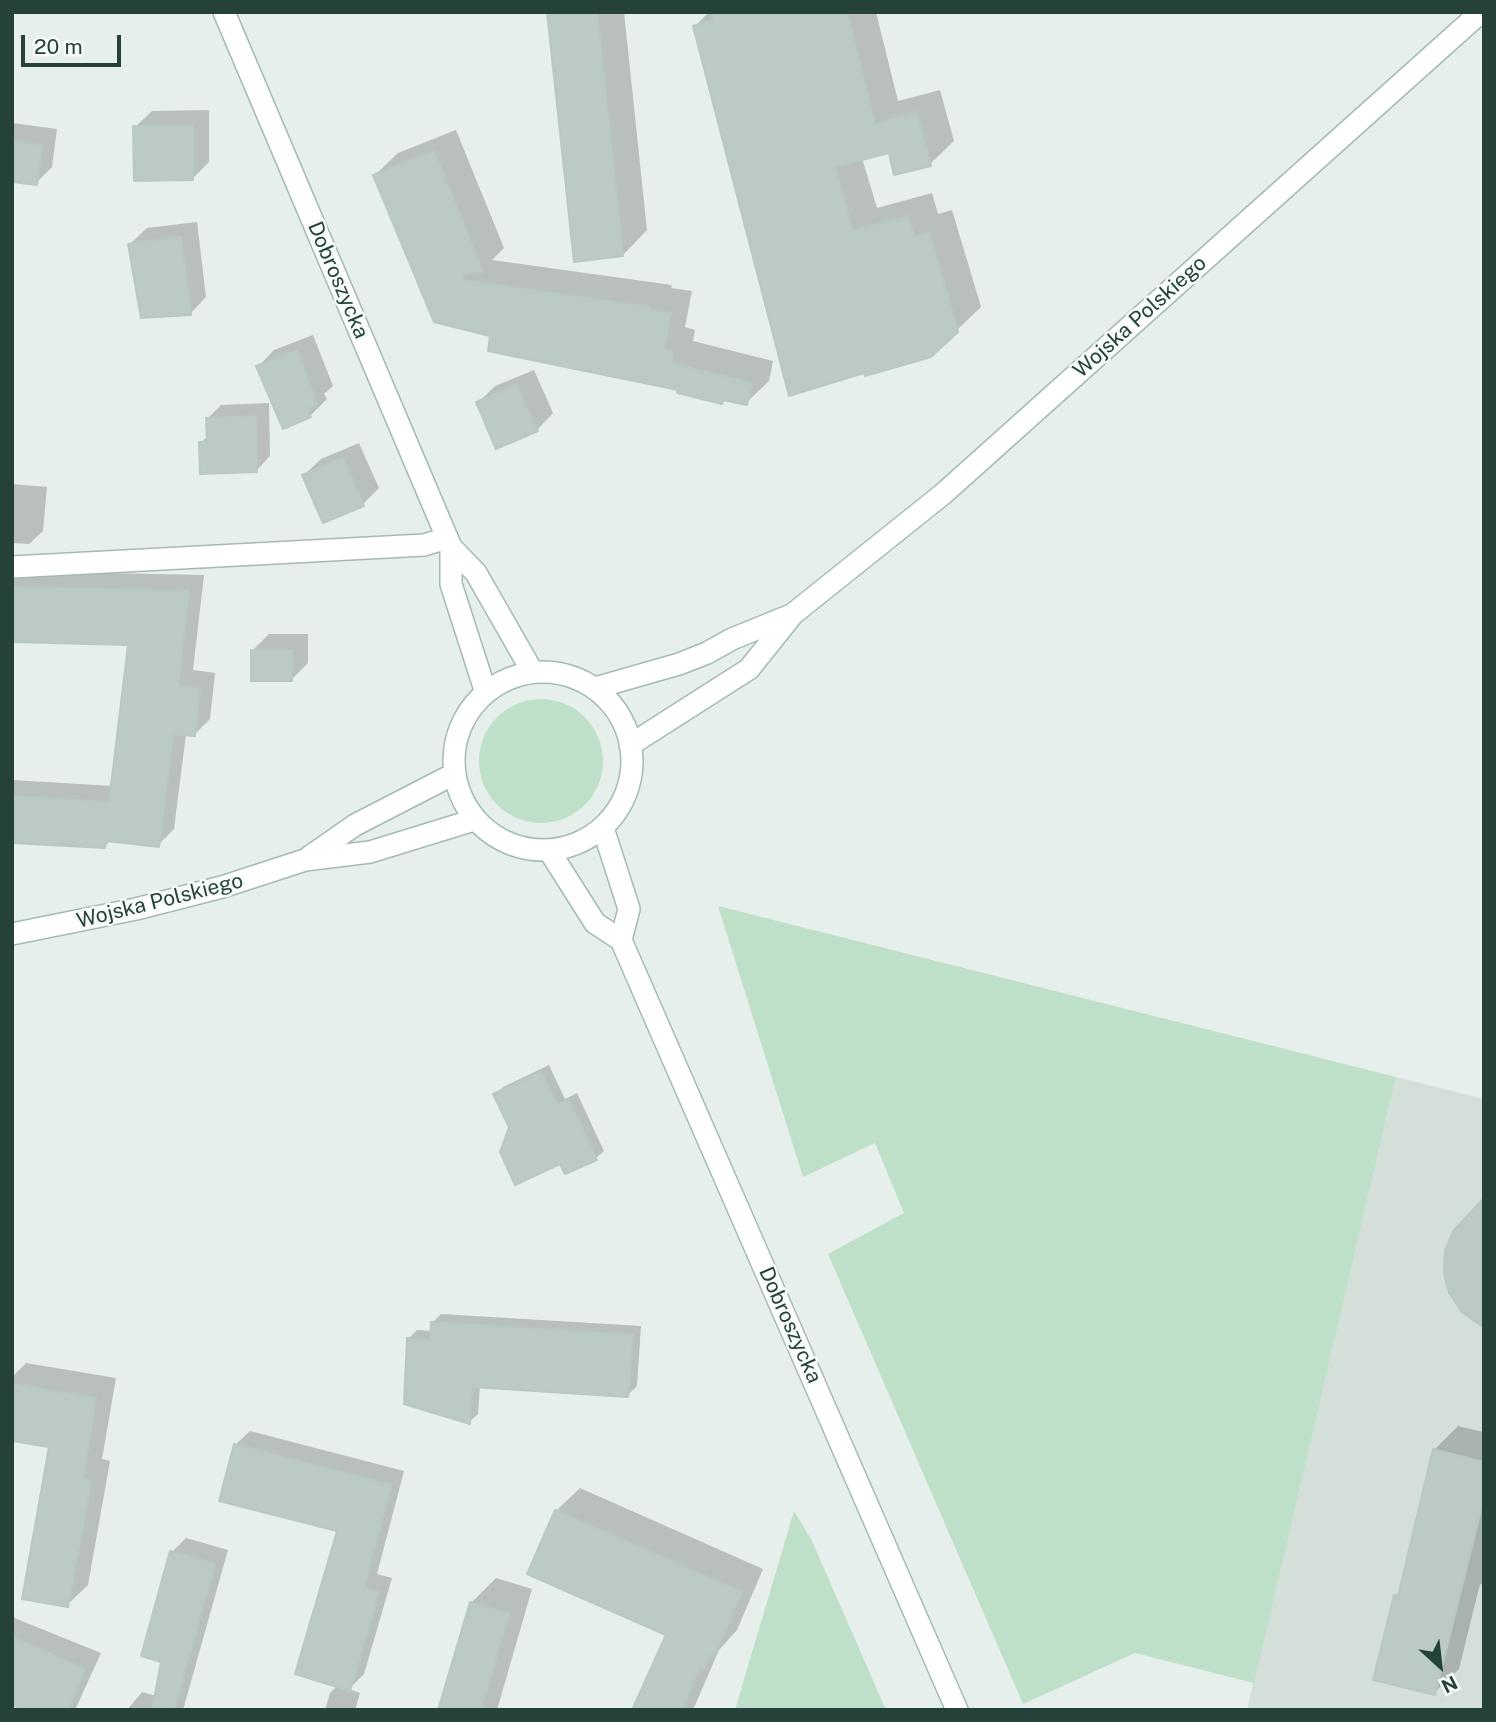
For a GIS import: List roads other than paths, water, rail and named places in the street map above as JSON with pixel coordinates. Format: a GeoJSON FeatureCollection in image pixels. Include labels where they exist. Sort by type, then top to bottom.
{"type":"FeatureCollection","features":[{"type":"Feature","properties":{"kind":"main road","name":"Dobroszycka"},"geometry":{"type":"LineString","coordinates":[[224,12],[449,542],[476,573],[532,671]]}},
{"type":"Feature","properties":{"kind":"main road","name":"Wojska Polskiego"},"geometry":{"type":"LineString","coordinates":[[630,745],[749,669],[793,614],[952,485],[1481,12]]}},
{"type":"Feature","properties":{"kind":"main road","name":"Dobroszycka"},"geometry":{"type":"LineString","coordinates":[[449,542],[451,584],[485,690]]}},
{"type":"Feature","properties":{"kind":"main road"},"geometry":{"type":"LineString","coordinates":[[12,567],[449,542]]}},
{"type":"Feature","properties":{"kind":"main road","name":"Wojska Polskiego"},"geometry":{"type":"LineString","coordinates":[[595,688],[679,664],[793,614]]}},
{"type":"Feature","properties":{"kind":"main road"},"geometry":{"type":"LineString","coordinates":[[532,671],[558,673],[581,680],[595,688],[615,709],[625,725],[630,745],[629,781],[620,806],[603,828],[577,845],[550,852],[520,848],[498,839],[474,820],[461,798],[454,774],[456,749],[472,707],[485,690],[498,681],[532,671]]}},
{"type":"Feature","properties":{"kind":"main road","name":"Wojska Polskiego"},"geometry":{"type":"LineString","coordinates":[[305,860],[355,825],[454,774]]}},
{"type":"Feature","properties":{"kind":"main road","name":"Wojska Polskiego"},"geometry":{"type":"LineString","coordinates":[[12,934],[149,906],[305,860],[370,852],[474,820]]}},
{"type":"Feature","properties":{"kind":"main road"},"geometry":{"type":"LineString","coordinates":[[550,852],[595,923],[621,940],[629,909],[603,828]]}},
{"type":"Feature","properties":{"kind":"main road","name":"Dobroszycka"},"geometry":{"type":"LineString","coordinates":[[621,940],[957,1710]]}}]}
